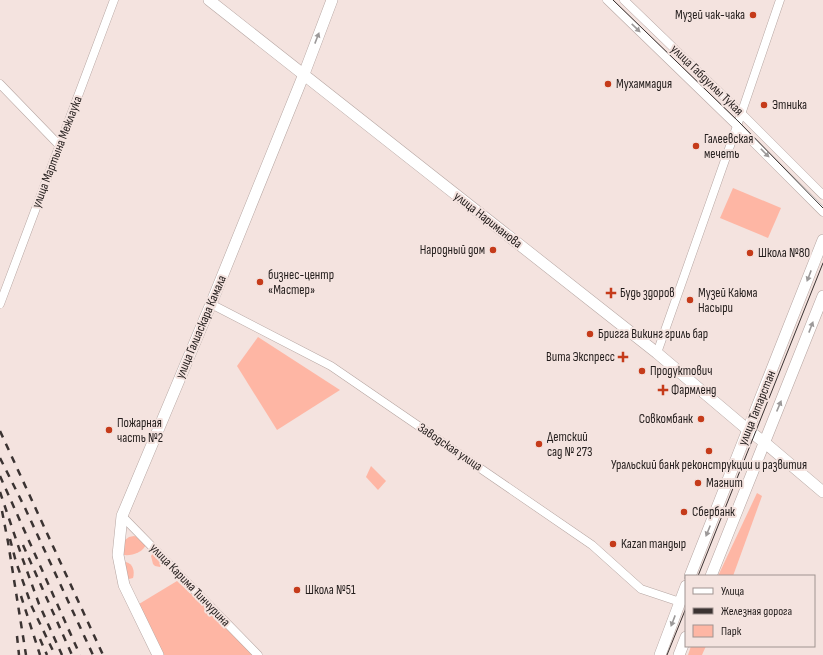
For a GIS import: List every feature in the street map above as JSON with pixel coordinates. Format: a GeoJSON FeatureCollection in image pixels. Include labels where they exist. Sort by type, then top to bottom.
{"type":"FeatureCollection","features":[{"type":"Feature","properties":{"kind":"main road","name":"улица Нариманова"},"geometry":{"type":"LineString","coordinates":[[209,0],[657,353],[823,492]]}},
{"type":"Feature","properties":{"kind":"main road","name":"улица Галиаскара Камала"},"geometry":{"type":"LineString","coordinates":[[158,655],[124,584],[118,555],[122,516],[211,304],[304,74],[332,0]]}},
{"type":"Feature","properties":{"kind":"main road","name":"улица Татарстан"},"geometry":{"type":"LineString","coordinates":[[690,575],[823,240]]}},
{"type":"Feature","properties":{"kind":"main road","name":"улица Татарстан"},"geometry":{"type":"LineString","coordinates":[[711,575],[823,296]]}},
{"type":"Feature","properties":{"kind":"main road"},"geometry":{"type":"LineString","coordinates":[[660,655],[685,589]]}},
{"type":"Feature","properties":{"kind":"main road"},"geometry":{"type":"LineString","coordinates":[[679,655],[685,640]]}},
{"type":"Feature","properties":{"kind":"street","name":"улица Мартына Межлаука"},"geometry":{"type":"LineString","coordinates":[[0,304],[114,0]]}},
{"type":"Feature","properties":{"kind":"street","name":"улица Габдуллы Тукая"},"geometry":{"type":"LineString","coordinates":[[607,0],[823,212]]}},
{"type":"Feature","properties":{"kind":"street","name":"улица Габдуллы Тукая"},"geometry":{"type":"LineString","coordinates":[[624,0],[742,113],[823,194]]}},
{"type":"Feature","properties":{"kind":"street"},"geometry":{"type":"LineString","coordinates":[[657,353],[742,113],[780,0]]}},
{"type":"Feature","properties":{"kind":"street"},"geometry":{"type":"LineString","coordinates":[[0,84],[60,146]]}},
{"type":"Feature","properties":{"kind":"street","name":"Заводская улица"},"geometry":{"type":"LineString","coordinates":[[211,304],[331,366],[592,545],[641,590],[680,602]]}},
{"type":"Feature","properties":{"kind":"street","name":"улица Карима Тинчурина"},"geometry":{"type":"LineString","coordinates":[[122,516],[258,655]]}},
{"type":"Feature","properties":{"kind":"green space"},"geometry":{"type":"Polygon","coordinates":[[[733,188],[781,208],[768,238],[720,218],[733,188]]]}},
{"type":"Feature","properties":{"kind":"green space"},"geometry":{"type":"Polygon","coordinates":[[[258,337],[340,390],[277,430],[237,366],[258,337]]]}},
{"type":"Feature","properties":{"kind":"green space"},"geometry":{"type":"Polygon","coordinates":[[[371,466],[386,481],[378,490],[366,477],[371,466]]]}},
{"type":"Feature","properties":{"kind":"green space"},"geometry":{"type":"Polygon","coordinates":[[[757,493],[762,496],[733,575],[718,575],[757,493]]]}},
{"type":"Feature","properties":{"kind":"green space"},"geometry":{"type":"Polygon","coordinates":[[[134,536],[138,537],[146,544],[145,547],[137,553],[124,555],[125,540],[134,536]]]}},
{"type":"Feature","properties":{"kind":"green space"},"geometry":{"type":"Polygon","coordinates":[[[153,553],[162,563],[160,567],[153,564],[151,556],[153,553]]]}},
{"type":"Feature","properties":{"kind":"green space"},"geometry":{"type":"Polygon","coordinates":[[[126,562],[133,568],[133,578],[127,579],[124,564],[126,562]]]}},
{"type":"Feature","properties":{"kind":"green space"},"geometry":{"type":"Polygon","coordinates":[[[177,581],[257,655],[163,655],[139,604],[177,581]]]}},
{"type":"Feature","properties":{"kind":"green space"},"geometry":{"type":"Polygon","coordinates":[[[691,647],[706,647],[702,655],[688,655],[691,647]]]}},
{"type":"Feature","properties":{"kind":"tram line"},"geometry":{"type":"LineString","coordinates":[[613,0],[739,122],[823,208]]}},
{"type":"Feature","properties":{"kind":"tram line"},"geometry":{"type":"LineString","coordinates":[[698,575],[823,263]]}},
{"type":"Feature","properties":{"kind":"tram line"},"geometry":{"type":"LineString","coordinates":[[667,655],[685,610]]}},
{"type":"Feature","properties":{"kind":"railway"},"geometry":{"type":"LineString","coordinates":[[0,431],[103,655]]}},
{"type":"Feature","properties":{"kind":"railway"},"geometry":{"type":"LineString","coordinates":[[0,458],[25,508],[93,655]]}},
{"type":"Feature","properties":{"kind":"railway"},"geometry":{"type":"LineString","coordinates":[[0,476],[80,655]]}},
{"type":"Feature","properties":{"kind":"railway"},"geometry":{"type":"LineString","coordinates":[[0,492],[39,604],[62,655]]}},
{"type":"Feature","properties":{"kind":"railway"},"geometry":{"type":"LineString","coordinates":[[2,511],[26,655]]}},
{"type":"Feature","properties":{"kind":"railway"},"geometry":{"type":"LineString","coordinates":[[10,539],[16,562],[32,607],[55,655]]}},
{"type":"Feature","properties":{"kind":"railway"},"geometry":{"type":"LineString","coordinates":[[23,545],[72,655]]}},
{"type":"Feature","properties":{"kind":"railway"},"geometry":{"type":"LineString","coordinates":[[21,596],[40,655]]}},
{"type":"Feature","properties":{"kind":"railway"},"geometry":{"type":"LineString","coordinates":[[17,636],[19,655]]}},
{"type":"Feature","properties":{"kind":"railway"},"geometry":{"type":"LineString","coordinates":[[40,639],[47,655]]}},
{"type":"Feature","properties":{"kind":"place","name":"Музей чак-чака"},"geometry":{"type":"Point","coordinates":[753,15]}},
{"type":"Feature","properties":{"kind":"place","name":"Мухаммадия"},"geometry":{"type":"Point","coordinates":[608,84]}},
{"type":"Feature","properties":{"kind":"place","name":"Этника"},"geometry":{"type":"Point","coordinates":[764,105]}},
{"type":"Feature","properties":{"kind":"place","name":"Галеевская мечеть"},"geometry":{"type":"Point","coordinates":[696,146]}},
{"type":"Feature","properties":{"kind":"place","name":"Народный дом"},"geometry":{"type":"Point","coordinates":[493,250]}},
{"type":"Feature","properties":{"kind":"place","name":"Школа №80"},"geometry":{"type":"Point","coordinates":[750,253]}},
{"type":"Feature","properties":{"kind":"place","name":"бизнес-центр «Мастер»"},"geometry":{"type":"Point","coordinates":[260,282]}},
{"type":"Feature","properties":{"kind":"place","name":"Будь здоров"},"geometry":{"type":"Point","coordinates":[611,293]}},
{"type":"Feature","properties":{"kind":"place","name":"Музей Каюма Насыри"},"geometry":{"type":"Point","coordinates":[690,300]}},
{"type":"Feature","properties":{"kind":"place","name":"Бригга Викинг гриль бар"},"geometry":{"type":"Point","coordinates":[590,334]}},
{"type":"Feature","properties":{"kind":"place","name":"Вита Экспресс"},"geometry":{"type":"Point","coordinates":[623,357]}},
{"type":"Feature","properties":{"kind":"place","name":"Продуктович"},"geometry":{"type":"Point","coordinates":[642,371]}},
{"type":"Feature","properties":{"kind":"place","name":"Фармленд"},"geometry":{"type":"Point","coordinates":[663,390]}},
{"type":"Feature","properties":{"kind":"place","name":"Совкомбанк"},"geometry":{"type":"Point","coordinates":[701,419]}},
{"type":"Feature","properties":{"kind":"place","name":"Пожарная часть №2"},"geometry":{"type":"Point","coordinates":[109,430]}},
{"type":"Feature","properties":{"kind":"place","name":"Детский сад № 273"},"geometry":{"type":"Point","coordinates":[539,444]}},
{"type":"Feature","properties":{"kind":"place","name":"Уральский банк реконструкции и развития"},"geometry":{"type":"Point","coordinates":[709,451]}},
{"type":"Feature","properties":{"kind":"place","name":"Магнит"},"geometry":{"type":"Point","coordinates":[698,483]}},
{"type":"Feature","properties":{"kind":"place","name":"Сбербанк"},"geometry":{"type":"Point","coordinates":[684,512]}},
{"type":"Feature","properties":{"kind":"place","name":"Kazan тандыр"},"geometry":{"type":"Point","coordinates":[613,544]}},
{"type":"Feature","properties":{"kind":"place","name":"Школа №51"},"geometry":{"type":"Point","coordinates":[297,590]}}]}
